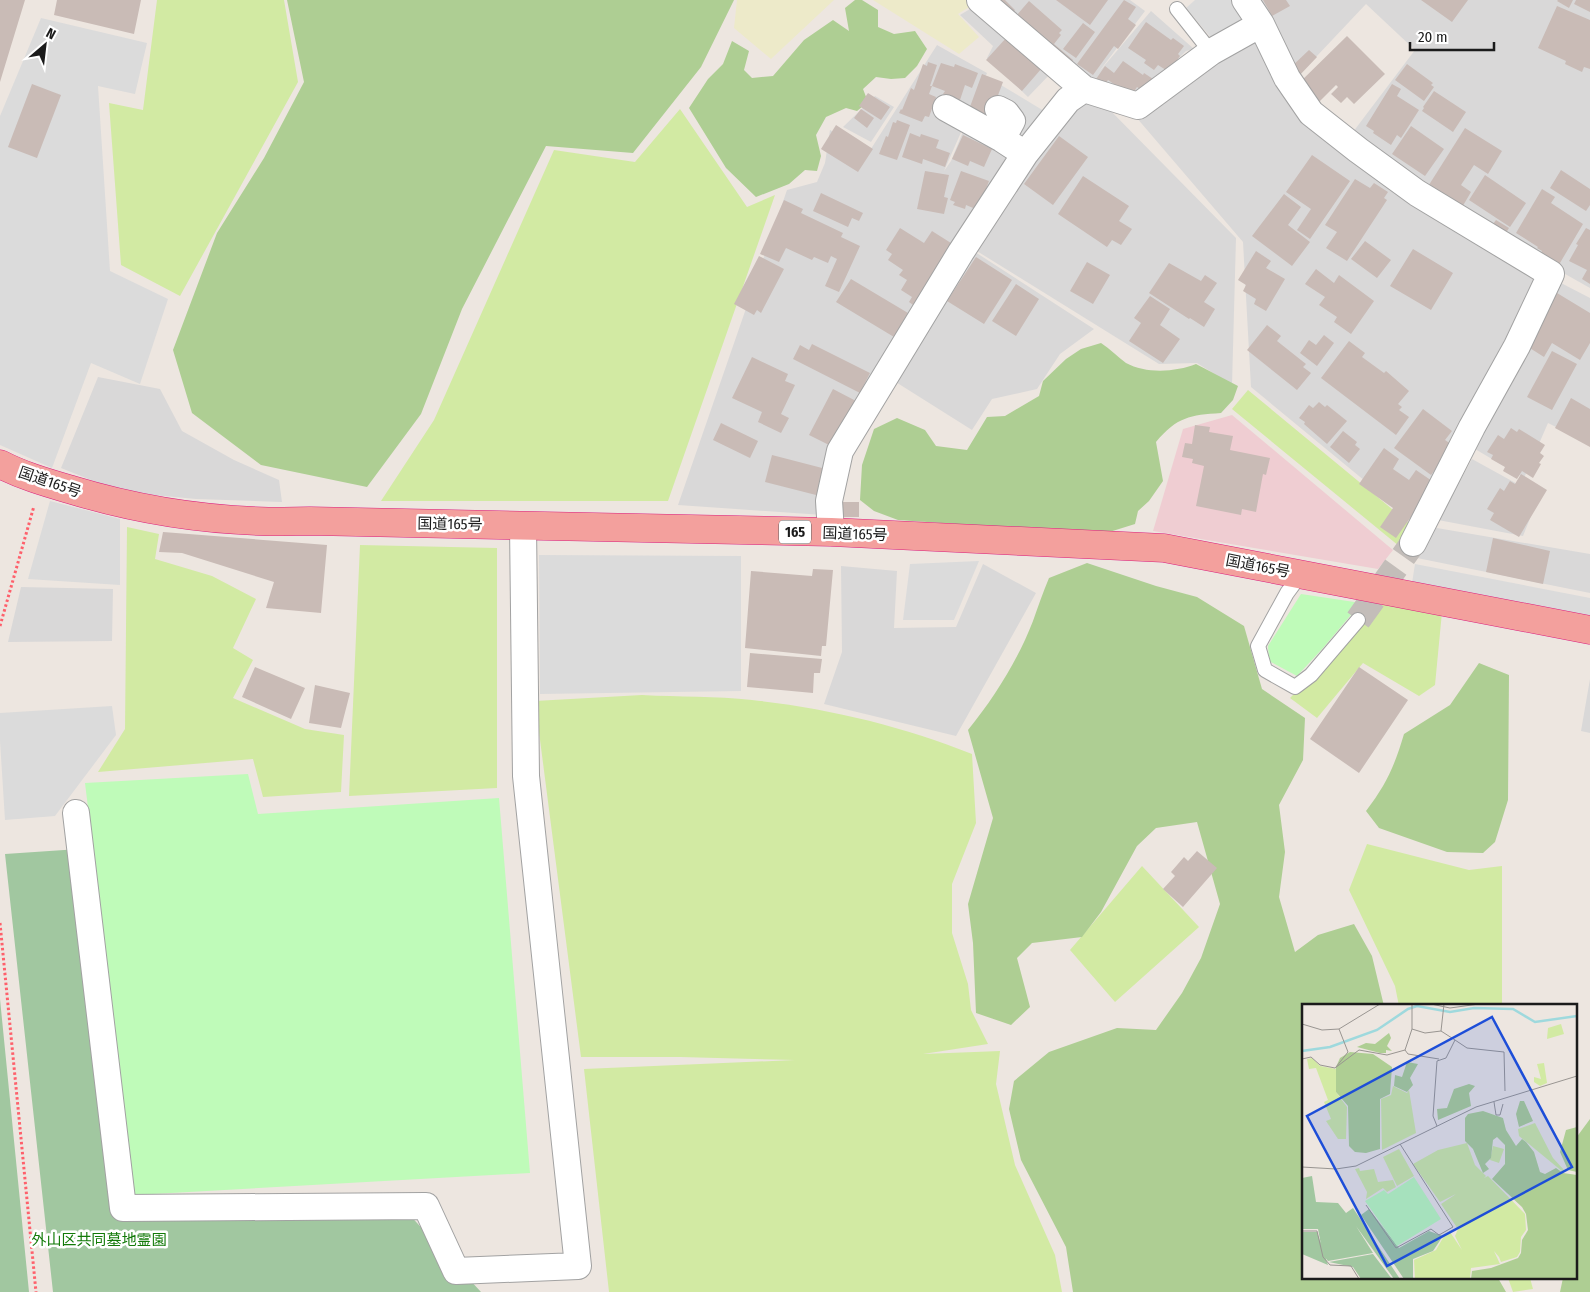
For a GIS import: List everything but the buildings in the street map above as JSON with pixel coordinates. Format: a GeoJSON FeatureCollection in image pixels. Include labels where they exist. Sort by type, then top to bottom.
{"type":"FeatureCollection","features":[{"type":"Feature","properties":{"kind":"highway","name":"国道165号"},"geometry":{"type":"LineString","coordinates":[[0,464],[41,481],[99,499],[152,511],[267,523],[310,521],[831,532],[1164,548],[1590,630]]}},
{"type":"Feature","properties":{"kind":"street"},"geometry":{"type":"LineString","coordinates":[[980,0],[1084,89],[1138,106],[1211,52],[1261,24]]}},
{"type":"Feature","properties":{"kind":"street"},"geometry":{"type":"LineString","coordinates":[[1246,0],[1261,24],[1287,78],[1311,113],[1417,194],[1551,274],[1517,346],[1472,427],[1413,543]]}},
{"type":"Feature","properties":{"kind":"street"},"geometry":{"type":"LineString","coordinates":[[831,532],[829,501],[840,451],[961,252],[1025,154],[1068,100],[1084,89]]}},
{"type":"Feature","properties":{"kind":"street"},"geometry":{"type":"LineString","coordinates":[[946,108],[1025,154]]}},
{"type":"Feature","properties":{"kind":"street"},"geometry":{"type":"LineString","coordinates":[[998,109],[1006,113],[1012,121],[1002,139]]}},
{"type":"Feature","properties":{"kind":"street"},"geometry":{"type":"LineString","coordinates":[[76,813],[123,1208],[426,1206],[456,1271],[578,1266],[526,776],[523,526]]}},
{"type":"Feature","properties":{"kind":"lane"},"geometry":{"type":"LineString","coordinates":[[1177,9],[1211,52]]}},
{"type":"Feature","properties":{"kind":"lane"},"geometry":{"type":"LineString","coordinates":[[1301,574],[1287,593],[1258,646],[1265,670],[1295,687],[1311,675],[1358,620]]}},
{"type":"Feature","properties":{"kind":"path"},"geometry":{"type":"LineString","coordinates":[[0,626],[41,481]]}},
{"type":"Feature","properties":{"kind":"path"},"geometry":{"type":"LineString","coordinates":[[0,923],[36,1292]]}},
{"type":"Feature","properties":{"kind":"shaded area"},"geometry":{"type":"Polygon","coordinates":[[[737,0],[834,0],[771,59],[734,28],[737,0]]]}},
{"type":"Feature","properties":{"kind":"shaded area"},"geometry":{"type":"Polygon","coordinates":[[[873,0],[970,0],[974,4],[958,14],[979,37],[959,54],[873,0]]]}},
{"type":"Feature","properties":{"kind":"shaded area"},"geometry":{"type":"Polygon","coordinates":[[[996,0],[1130,0],[1145,11],[1098,73],[1151,11],[1194,49],[1186,51],[1134,101],[1103,89],[996,0]]]}},
{"type":"Feature","properties":{"kind":"shaded area"},"geometry":{"type":"Polygon","coordinates":[[[1195,0],[1236,0],[1246,19],[1213,40],[1186,8],[1195,0]]]}},
{"type":"Feature","properties":{"kind":"shaded area"},"geometry":{"type":"Polygon","coordinates":[[[1258,0],[1590,0],[1590,288],[1510,243],[1353,132],[1415,50],[1366,4],[1299,75],[1258,0]]]}},
{"type":"Feature","properties":{"kind":"shaded area"},"geometry":{"type":"Polygon","coordinates":[[[970,9],[1008,33],[1053,71],[1028,97],[987,58],[993,46],[960,15],[970,9]]]}},
{"type":"Feature","properties":{"kind":"shaded area"},"geometry":{"type":"Polygon","coordinates":[[[41,18],[147,43],[135,94],[98,86],[110,271],[168,299],[140,384],[91,363],[52,468],[0,445],[0,116],[41,18]]]}},
{"type":"Feature","properties":{"kind":"shaded area"},"geometry":{"type":"Polygon","coordinates":[[[1255,33],[1292,103],[1544,277],[1416,523],[1251,387],[1243,242],[1136,117],[1255,33]]]}},
{"type":"Feature","properties":{"kind":"shaded area"},"geometry":{"type":"Polygon","coordinates":[[[937,45],[987,73],[944,171],[951,161],[966,124],[1018,152],[835,444],[823,515],[678,505],[787,190],[817,182],[825,163],[830,130],[869,152],[937,45]]]}},
{"type":"Feature","properties":{"kind":"shaded area"},"geometry":{"type":"Polygon","coordinates":[[[991,79],[1044,111],[1025,142],[974,116],[991,79]]]}},
{"type":"Feature","properties":{"kind":"shaded area"},"geometry":{"type":"Polygon","coordinates":[[[875,96],[894,107],[871,142],[843,127],[875,96]]]}},
{"type":"Feature","properties":{"kind":"shaded area"},"geometry":{"type":"Polygon","coordinates":[[[1083,100],[1103,103],[1236,238],[1232,385],[1197,363],[1159,364],[972,248],[1073,107],[1083,100]]]}},
{"type":"Feature","properties":{"kind":"shaded area"},"geometry":{"type":"Polygon","coordinates":[[[972,250],[1094,329],[1060,354],[1037,389],[992,399],[972,430],[891,379],[972,250]]]}},
{"type":"Feature","properties":{"kind":"shaded area"},"geometry":{"type":"Polygon","coordinates":[[[1561,283],[1590,298],[1590,444],[1548,423],[1524,478],[1475,449],[1561,283]]]}},
{"type":"Feature","properties":{"kind":"shaded area"},"geometry":{"type":"Polygon","coordinates":[[[98,377],[160,389],[182,431],[234,460],[279,480],[282,502],[196,499],[121,492],[61,468],[98,377]]]}},
{"type":"Feature","properties":{"kind":"shaded area"},"geometry":{"type":"Polygon","coordinates":[[[1232,415],[1393,550],[1378,569],[1153,531],[1183,429],[1232,415]]]}},
{"type":"Feature","properties":{"kind":"shaded area"},"geometry":{"type":"Polygon","coordinates":[[[1472,459],[1539,496],[1523,536],[1438,520],[1472,459]]]}},
{"type":"Feature","properties":{"kind":"shaded area"},"geometry":{"type":"Polygon","coordinates":[[[50,501],[120,519],[120,585],[28,579],[50,501]]]}},
{"type":"Feature","properties":{"kind":"shaded area"},"geometry":{"type":"Polygon","coordinates":[[[1431,527],[1590,554],[1590,593],[1417,558],[1431,527]]]}},
{"type":"Feature","properties":{"kind":"shaded area"},"geometry":{"type":"Polygon","coordinates":[[[539,555],[741,556],[741,691],[540,694],[539,555]]]}},
{"type":"Feature","properties":{"kind":"shaded area"},"geometry":{"type":"Polygon","coordinates":[[[979,561],[954,620],[903,620],[910,564],[979,561]]]}},
{"type":"Feature","properties":{"kind":"shaded area"},"geometry":{"type":"Polygon","coordinates":[[[983,564],[1036,593],[956,736],[824,704],[842,652],[841,566],[897,571],[894,628],[956,627],[983,564]]]}},
{"type":"Feature","properties":{"kind":"shaded area"},"geometry":{"type":"Polygon","coordinates":[[[1415,564],[1590,598],[1590,617],[1412,583],[1415,564]]]}},
{"type":"Feature","properties":{"kind":"shaded area"},"geometry":{"type":"Polygon","coordinates":[[[21,587],[113,589],[112,641],[8,642],[21,587]]]}},
{"type":"Feature","properties":{"kind":"shaded area"},"geometry":{"type":"Polygon","coordinates":[[[1590,679],[1590,733],[1581,731],[1590,679]]]}},
{"type":"Feature","properties":{"kind":"shaded area"},"geometry":{"type":"Polygon","coordinates":[[[112,706],[116,735],[55,816],[5,820],[0,713],[112,706]]]}},
{"type":"Feature","properties":{"kind":"green space"},"geometry":{"type":"Polygon","coordinates":[[[157,0],[284,0],[298,82],[180,296],[121,265],[109,103],[143,110],[157,0]]]}},
{"type":"Feature","properties":{"kind":"green space"},"geometry":{"type":"Polygon","coordinates":[[[287,0],[734,0],[701,67],[633,153],[546,146],[462,309],[421,414],[367,487],[261,465],[192,413],[173,350],[217,233],[264,158],[304,82],[287,0]]]}},
{"type":"Feature","properties":{"kind":"green space"},"geometry":{"type":"Polygon","coordinates":[[[855,0],[862,0],[878,10],[878,27],[894,34],[915,31],[927,49],[917,66],[905,78],[876,77],[863,89],[868,102],[857,111],[846,108],[826,117],[816,135],[821,156],[817,171],[805,170],[789,184],[756,197],[726,168],[689,108],[708,79],[723,64],[732,41],[749,51],[744,70],[752,78],[773,76],[804,40],[833,20],[849,31],[845,8],[855,0]]]}},
{"type":"Feature","properties":{"kind":"green space"},"geometry":{"type":"Polygon","coordinates":[[[680,109],[747,207],[775,195],[668,501],[381,501],[434,420],[554,150],[635,162],[680,109]]]}},
{"type":"Feature","properties":{"kind":"green space"},"geometry":{"type":"Polygon","coordinates":[[[1101,343],[1134,367],[1161,371],[1179,369],[1196,364],[1238,386],[1233,400],[1221,413],[1192,416],[1178,422],[1156,442],[1163,481],[1149,501],[1138,511],[1135,524],[1103,534],[898,520],[874,511],[860,500],[862,465],[874,429],[897,418],[925,430],[936,446],[967,450],[987,417],[1005,416],[1039,396],[1043,381],[1066,359],[1081,349],[1101,343]]]}},
{"type":"Feature","properties":{"kind":"green space"},"geometry":{"type":"Polygon","coordinates":[[[1248,390],[1415,528],[1399,546],[1232,409],[1248,390]]]}},
{"type":"Feature","properties":{"kind":"green space"},"geometry":{"type":"Polygon","coordinates":[[[127,527],[159,534],[155,559],[212,576],[256,599],[233,648],[253,660],[233,698],[305,729],[344,735],[341,792],[263,797],[253,759],[98,772],[125,729],[127,527]]]}},
{"type":"Feature","properties":{"kind":"green space"},"geometry":{"type":"Polygon","coordinates":[[[360,545],[497,548],[497,788],[349,796],[360,545]]]}},
{"type":"Feature","properties":{"kind":"green space"},"geometry":{"type":"Polygon","coordinates":[[[1087,563],[1156,586],[1197,597],[1244,626],[1262,689],[1305,718],[1303,760],[1279,805],[1285,852],[1279,897],[1295,952],[1318,935],[1354,924],[1372,956],[1384,1004],[1302,1004],[1302,1280],[1499,1280],[1506,1292],[1073,1292],[1066,1247],[1021,1160],[1009,1109],[1014,1081],[1049,1052],[1117,1028],[1156,1030],[1182,993],[1201,958],[1220,904],[1197,822],[1156,828],[1137,846],[1101,912],[1082,937],[1032,943],[1017,958],[1030,1007],[1011,1025],[976,1013],[973,943],[968,904],[993,818],[968,730],[996,692],[1013,664],[1027,636],[1049,578],[1087,563]]]}},
{"type":"Feature","properties":{"kind":"green space"},"geometry":{"type":"Polygon","coordinates":[[[1301,594],[1361,603],[1297,676],[1269,661],[1268,646],[1301,594]]]}},
{"type":"Feature","properties":{"kind":"green space"},"geometry":{"type":"Polygon","coordinates":[[[1383,604],[1442,612],[1435,685],[1419,696],[1363,663],[1317,718],[1290,698],[1383,604]]]}},
{"type":"Feature","properties":{"kind":"green space"},"geometry":{"type":"Polygon","coordinates":[[[1479,663],[1509,675],[1508,800],[1495,842],[1483,853],[1447,852],[1379,828],[1366,811],[1389,774],[1404,734],[1450,705],[1479,663]]]}},
{"type":"Feature","properties":{"kind":"green space"},"geometry":{"type":"Polygon","coordinates":[[[642,695],[738,699],[780,703],[836,713],[919,735],[972,754],[976,823],[952,884],[952,933],[968,984],[971,1010],[988,1044],[923,1054],[1000,1051],[996,1084],[1015,1165],[1055,1255],[1062,1292],[609,1292],[584,1069],[795,1060],[581,1057],[535,701],[642,695]]]}},
{"type":"Feature","properties":{"kind":"green space"},"geometry":{"type":"Polygon","coordinates":[[[248,774],[258,814],[499,798],[530,1173],[135,1195],[85,783],[248,774]]]}},
{"type":"Feature","properties":{"kind":"green space"},"geometry":{"type":"Polygon","coordinates":[[[1367,844],[1469,870],[1502,866],[1502,1004],[1399,1004],[1395,986],[1349,890],[1367,844]]]}},
{"type":"Feature","properties":{"kind":"green space","name":"外山区共同墓地霊園"},"geometry":{"type":"Polygon","coordinates":[[[79,849],[131,1157],[143,1213],[405,1210],[481,1292],[53,1292],[5,854],[79,849]]]}},
{"type":"Feature","properties":{"kind":"green space"},"geometry":{"type":"Polygon","coordinates":[[[1142,866],[1199,927],[1115,1002],[1070,950],[1142,866]]]}},
{"type":"Feature","properties":{"kind":"green space"},"geometry":{"type":"Polygon","coordinates":[[[0,999],[29,1292],[0,1292],[0,999]]]}},
{"type":"Feature","properties":{"kind":"green space"},"geometry":{"type":"Polygon","coordinates":[[[1590,1119],[1590,1292],[1560,1292],[1563,1280],[1578,1280],[1578,1135],[1590,1119]]]}},
{"type":"Feature","properties":{"kind":"green space"},"geometry":{"type":"Polygon","coordinates":[[[1509,1280],[1531,1280],[1533,1289],[1513,1292],[1509,1280]]]}},
{"type":"Feature","properties":{"kind":"tunnel"},"geometry":{"type":"LineString","coordinates":[[1358,620],[1413,543]]}}]}
